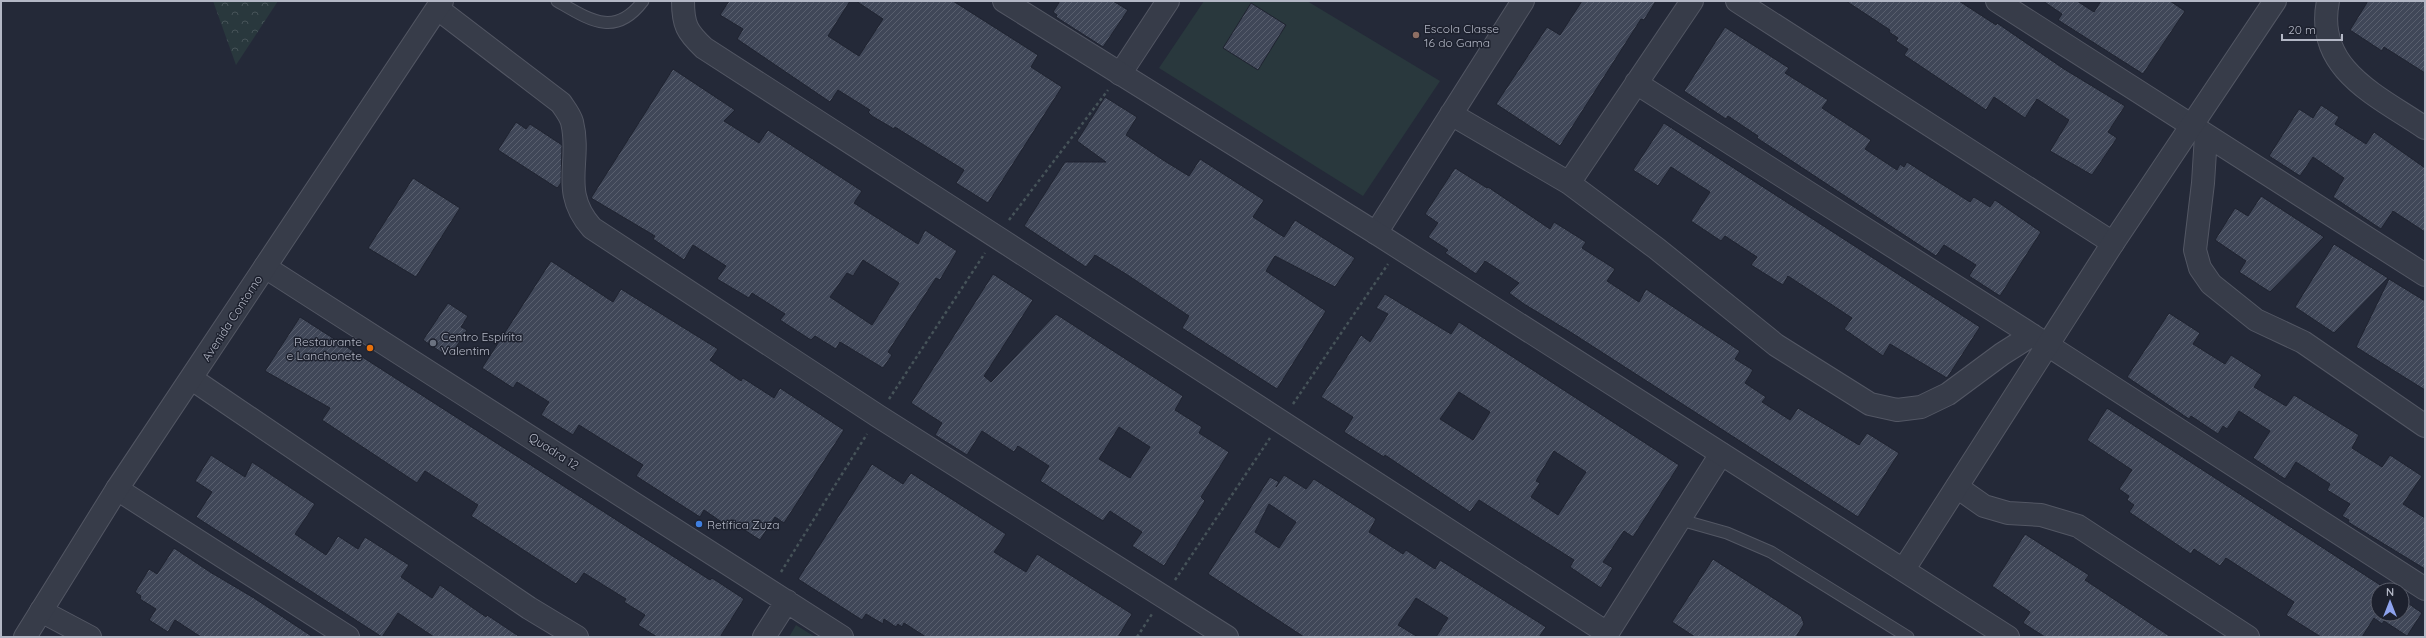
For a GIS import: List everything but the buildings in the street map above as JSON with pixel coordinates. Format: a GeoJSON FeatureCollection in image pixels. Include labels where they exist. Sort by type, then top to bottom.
{"type":"FeatureCollection","features":[{"type":"Feature","properties":{"kind":"street"},"geometry":{"type":"LineString","coordinates":[[683,1],[683,16],[688,33],[704,48],[1283,420],[1606,635],[1681,520],[1721,454]]}},
{"type":"Feature","properties":{"kind":"street"},"geometry":{"type":"LineString","coordinates":[[1004,1],[1376,233],[1721,454],[1904,569],[2008,637]]}},
{"type":"Feature","properties":{"kind":"street"},"geometry":{"type":"LineString","coordinates":[[1120,74],[1168,1]]}},
{"type":"Feature","properties":{"kind":"street"},"geometry":{"type":"LineString","coordinates":[[1376,233],[1523,1]]}},
{"type":"Feature","properties":{"kind":"street"},"geometry":{"type":"LineString","coordinates":[[1569,183],[1692,1]]}},
{"type":"Feature","properties":{"kind":"street"},"geometry":{"type":"LineString","coordinates":[[1737,1],[2113,243]]}},
{"type":"Feature","properties":{"kind":"street"},"geometry":{"type":"LineString","coordinates":[[1998,1],[2425,275]]}},
{"type":"Feature","properties":{"kind":"street"},"geometry":{"type":"LineString","coordinates":[[2328,1],[2326,11],[2328,38],[2336,60],[2352,78],[2425,128]]}},
{"type":"Feature","properties":{"kind":"street"},"geometry":{"type":"LineString","coordinates":[[1904,569],[1956,487],[2040,340],[2199,130],[2272,2]]}},
{"type":"Feature","properties":{"kind":"street"},"geometry":{"type":"LineString","coordinates":[[440,5],[561,103],[572,120],[575,139],[572,178],[575,200],[580,215],[592,228],[878,416],[1227,637]]}},
{"type":"Feature","properties":{"kind":"street","name":"Avenida Contorno"},"geometry":{"type":"LineString","coordinates":[[25,637],[117,489],[192,379],[440,5]]}},
{"type":"Feature","properties":{"kind":"street"},"geometry":{"type":"LineString","coordinates":[[1636,83],[2040,340],[2425,588]]}},
{"type":"Feature","properties":{"kind":"street"},"geometry":{"type":"LineString","coordinates":[[1451,114],[1569,183],[1656,248],[1776,345],[1870,404],[1897,410],[1921,407],[1948,394],[2002,354],[2040,340]]}},
{"type":"Feature","properties":{"kind":"street"},"geometry":{"type":"LineString","coordinates":[[2199,130],[2203,183],[2195,250],[2200,268],[2211,284],[2256,320],[2303,342],[2425,426]]}},
{"type":"Feature","properties":{"kind":"street","name":"Quadra 12"},"geometry":{"type":"LineString","coordinates":[[265,267],[842,637]]}},
{"type":"Feature","properties":{"kind":"street"},"geometry":{"type":"LineString","coordinates":[[192,379],[523,603],[577,637]]}},
{"type":"Feature","properties":{"kind":"street"},"geometry":{"type":"LineString","coordinates":[[1956,487],[1984,506],[2008,513],[2041,514],[2078,526],[2248,637]]}},
{"type":"Feature","properties":{"kind":"street"},"geometry":{"type":"LineString","coordinates":[[117,489],[348,637]]}},
{"type":"Feature","properties":{"kind":"street"},"geometry":{"type":"LineString","coordinates":[[764,637],[778,596]]}},
{"type":"Feature","properties":{"kind":"street"},"geometry":{"type":"LineString","coordinates":[[41,611],[90,637]]}},
{"type":"Feature","properties":{"kind":"lane"},"geometry":{"type":"LineString","coordinates":[[557,1],[588,19],[604,23],[620,22],[634,14],[643,1]]}},
{"type":"Feature","properties":{"kind":"lane"},"geometry":{"type":"LineString","coordinates":[[1681,520],[1727,533],[1771,552],[1908,637]]}},
{"type":"Feature","properties":{"kind":"path"},"geometry":{"type":"LineString","coordinates":[[778,596],[878,416],[996,237],[1120,74]]}},
{"type":"Feature","properties":{"kind":"path"},"geometry":{"type":"LineString","coordinates":[[1137,637],[1399,248]]}},
{"type":"Feature","properties":{"kind":"green space"},"geometry":{"type":"Polygon","coordinates":[[[213,1],[278,1],[236,65],[213,1]]]}},
{"type":"Feature","properties":{"kind":"green space"},"geometry":{"type":"Polygon","coordinates":[[[1204,1],[1307,1],[1440,81],[1363,196],[1159,68],[1204,1]]]}},
{"type":"Feature","properties":{"kind":"green space"},"geometry":{"type":"Polygon","coordinates":[[[796,625],[815,637],[789,637],[796,625]]]}},
{"type":"Feature","properties":{"kind":"place","name":"Escola Classe 16 do Gama"},"geometry":{"type":"Point","coordinates":[1416,35]}},
{"type":"Feature","properties":{"kind":"place","name":"Centro Espírita Valentim"},"geometry":{"type":"Point","coordinates":[433,343]}},
{"type":"Feature","properties":{"kind":"place","name":"Restaurante e Lanchonete"},"geometry":{"type":"Point","coordinates":[370,348]}},
{"type":"Feature","properties":{"kind":"place","name":"Retífica Zuza"},"geometry":{"type":"Point","coordinates":[699,524]}}]}
